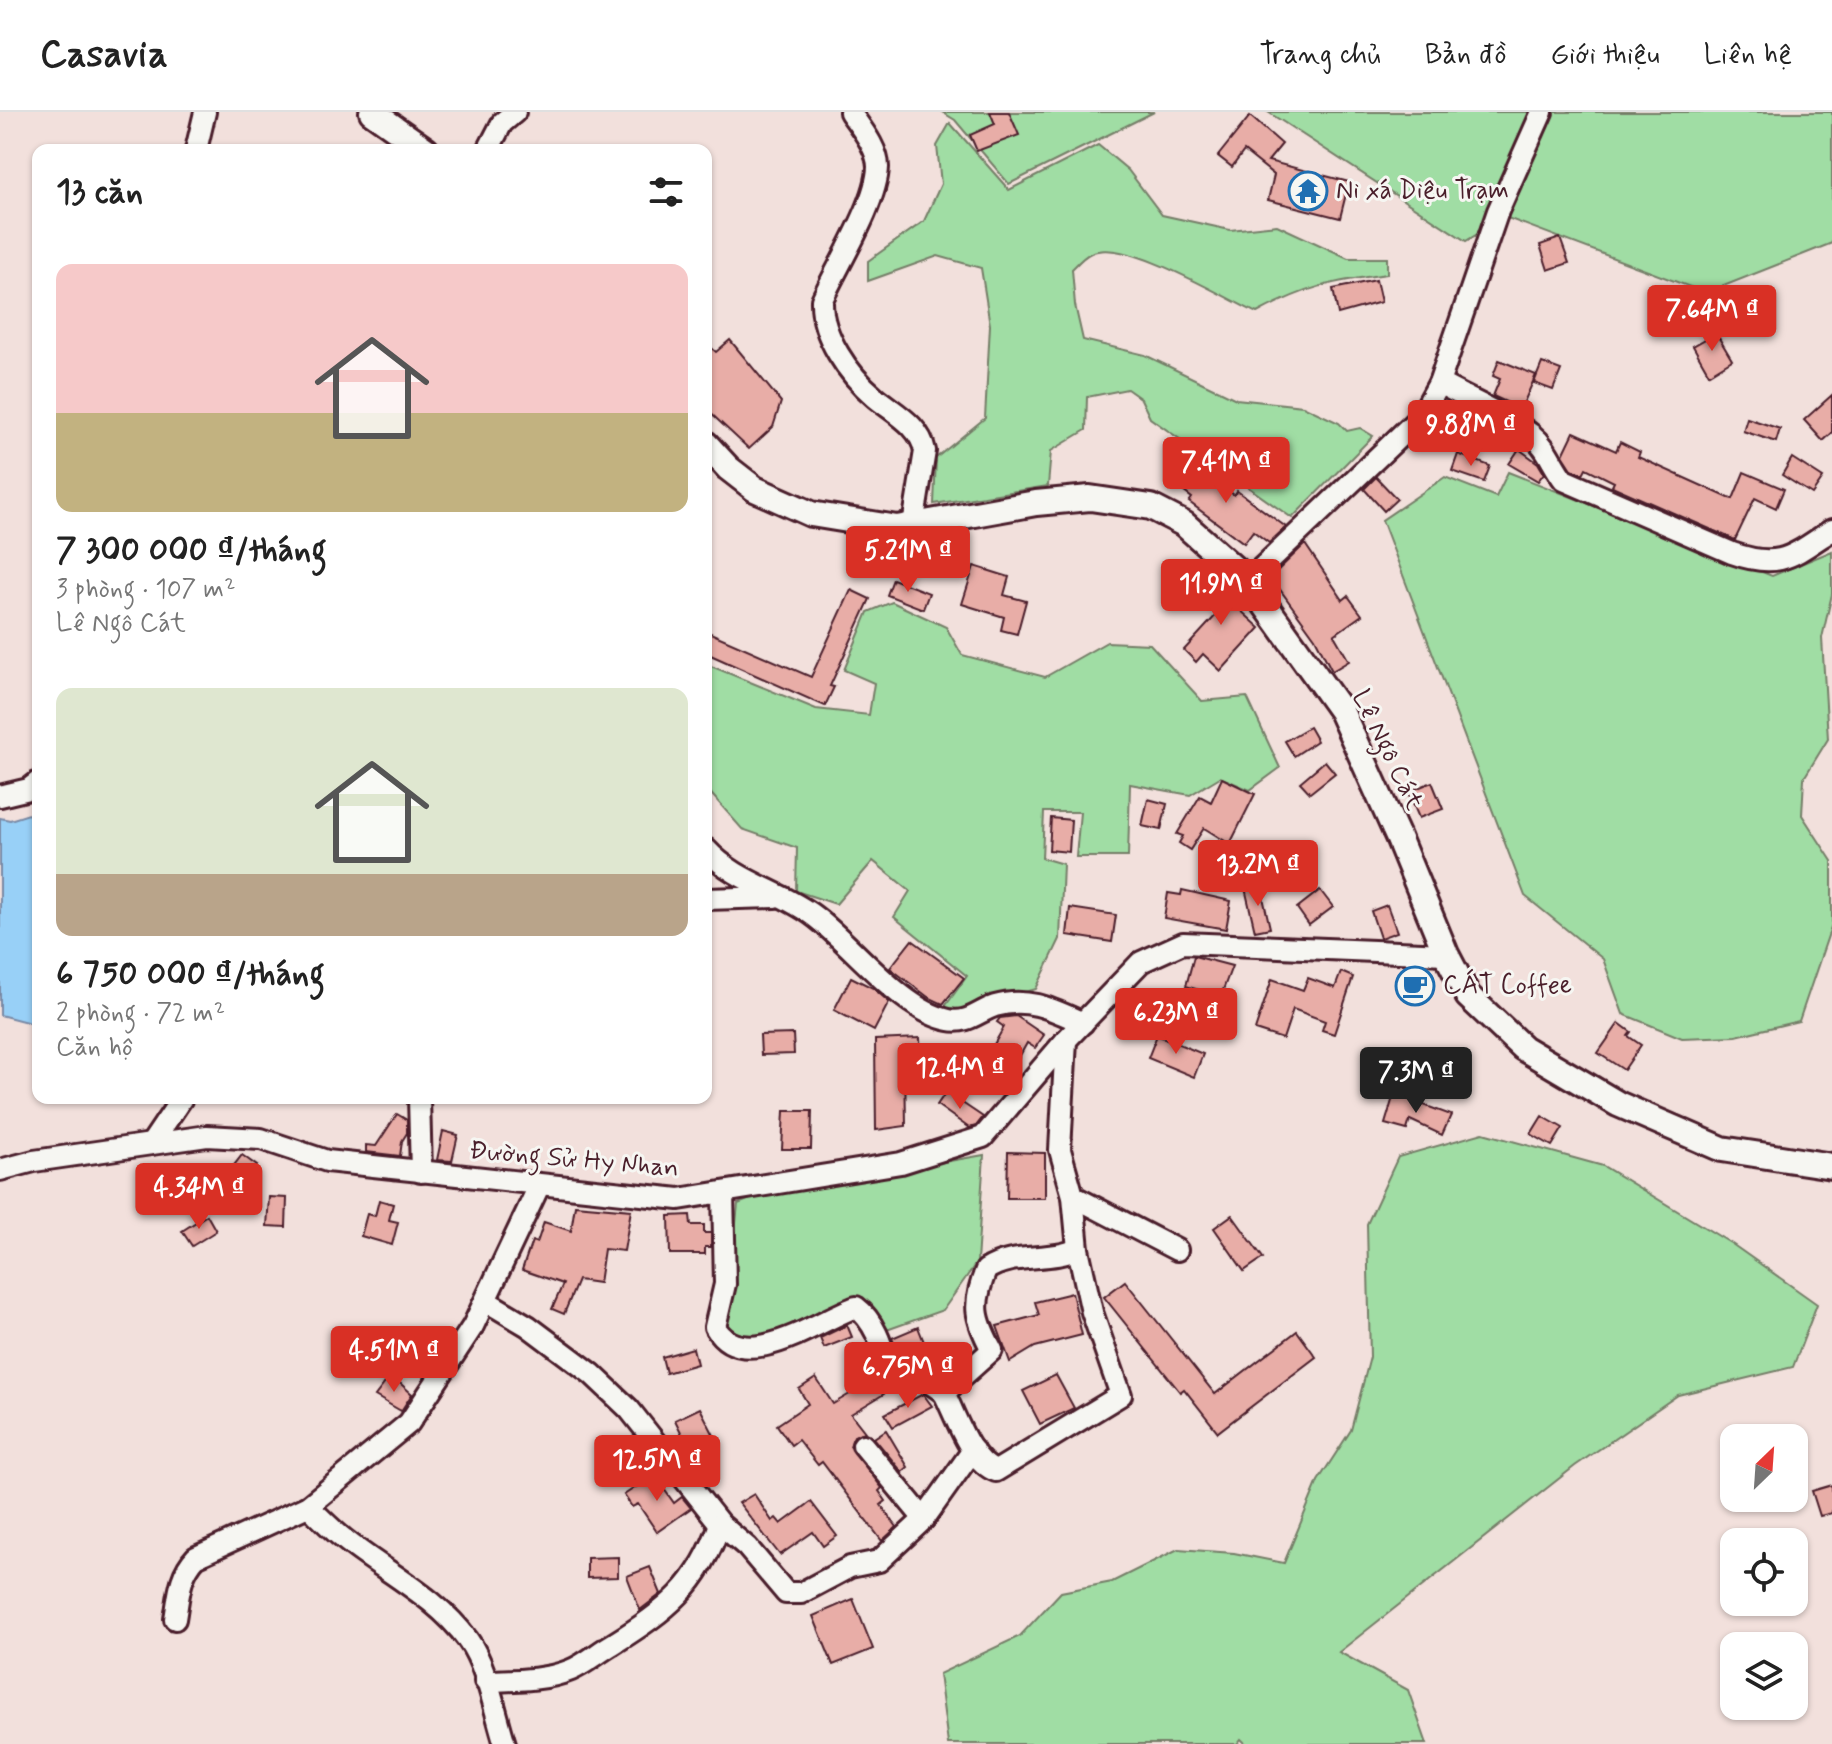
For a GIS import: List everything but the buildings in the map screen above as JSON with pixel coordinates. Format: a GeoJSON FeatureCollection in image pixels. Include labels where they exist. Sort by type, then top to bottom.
{"type":"FeatureCollection","features":[{"type":"Feature","properties":{"kind":"street"},"geometry":{"type":"LineString","coordinates":[[197,144],[205,112]]}},
{"type":"Feature","properties":{"kind":"street"},"geometry":{"type":"LineString","coordinates":[[372,112],[417,144]]}},
{"type":"Feature","properties":{"kind":"street"},"geometry":{"type":"LineString","coordinates":[[491,144],[502,123],[515,112]]}},
{"type":"Feature","properties":{"kind":"street"},"geometry":{"type":"LineString","coordinates":[[850,112],[870,142],[878,166],[872,191],[822,300],[822,312],[834,348],[873,395],[917,431],[923,441],[925,451],[913,525]]}},
{"type":"Feature","properties":{"kind":"street"},"geometry":{"type":"LineString","coordinates":[[1248,581],[1421,416],[1439,383],[1498,211],[1542,112]]}},
{"type":"Feature","properties":{"kind":"street"},"geometry":{"type":"LineString","coordinates":[[1439,383],[1531,435],[1548,452],[1553,466],[1564,480],[1732,553],[1757,562],[1779,561],[1832,530]]}},
{"type":"Feature","properties":{"kind":"street","name":"Lê Ngô Cát"},"geometry":{"type":"LineString","coordinates":[[712,451],[755,489],[811,514],[897,528],[1036,503],[1090,498],[1151,507],[1184,524],[1248,581],[1341,711],[1446,954],[1468,996],[1523,1048],[1618,1104],[1722,1149],[1832,1166]]}},
{"type":"Feature","properties":{"kind":"street"},"geometry":{"type":"LineString","coordinates":[[0,796],[32,787]]}},
{"type":"Feature","properties":{"kind":"street"},"geometry":{"type":"LineString","coordinates":[[712,855],[742,879],[813,915],[873,970],[927,1012],[951,1021],[971,1019],[995,1006],[1023,1002],[1041,1004],[1083,1023]]}},
{"type":"Feature","properties":{"kind":"street"},"geometry":{"type":"LineString","coordinates":[[712,899],[779,897]]}},
{"type":"Feature","properties":{"kind":"street","name":"Đường Sử Hy Nhan"},"geometry":{"type":"LineString","coordinates":[[0,1170],[34,1161],[207,1136],[261,1139],[327,1161],[679,1199],[901,1163],[983,1137],[1066,1040],[1141,962],[1183,943],[1446,954]]}},
{"type":"Feature","properties":{"kind":"street"},"geometry":{"type":"LineString","coordinates":[[723,1192],[725,1284],[715,1327],[719,1334],[731,1342],[757,1346],[790,1339],[856,1307],[864,1313],[881,1344],[890,1372],[907,1372],[924,1378],[944,1393],[973,1450],[989,1469],[996,1471],[1121,1395],[1092,1312],[1078,1249],[1073,1196],[1060,1150],[1066,1040]]}},
{"type":"Feature","properties":{"kind":"street"},"geometry":{"type":"LineString","coordinates":[[151,1144],[178,1104]]}},
{"type":"Feature","properties":{"kind":"street"},"geometry":{"type":"LineString","coordinates":[[419,1104],[421,1172]]}},
{"type":"Feature","properties":{"kind":"street"},"geometry":{"type":"LineString","coordinates":[[175,1619],[181,1581],[196,1557],[308,1506],[409,1423],[473,1326],[539,1186]]}},
{"type":"Feature","properties":{"kind":"street"},"geometry":{"type":"LineString","coordinates":[[1073,1196],[1177,1250]]}},
{"type":"Feature","properties":{"kind":"street"},"geometry":{"type":"LineString","coordinates":[[944,1393],[992,1350],[976,1315],[976,1301],[986,1270],[1005,1261],[1046,1259],[1078,1249]]}},
{"type":"Feature","properties":{"kind":"street"},"geometry":{"type":"LineString","coordinates":[[486,1301],[528,1326],[592,1374],[629,1409],[720,1524],[747,1547],[786,1593],[801,1593],[850,1567],[879,1561],[924,1519],[973,1450]]}},
{"type":"Feature","properties":{"kind":"street"},"geometry":{"type":"LineString","coordinates":[[863,1445],[924,1519]]}},
{"type":"Feature","properties":{"kind":"street"},"geometry":{"type":"LineString","coordinates":[[308,1506],[344,1539],[451,1619],[470,1642],[505,1744]]}},
{"type":"Feature","properties":{"kind":"street"},"geometry":{"type":"LineString","coordinates":[[485,1681],[524,1679],[570,1670],[650,1621],[693,1581],[710,1555],[720,1524]]}},
{"type":"Feature","properties":{"kind":"green space"},"geometry":{"type":"Polygon","coordinates":[[[942,112],[1154,112],[1009,184],[955,120],[942,112]]]}},
{"type":"Feature","properties":{"kind":"green space"},"geometry":{"type":"Polygon","coordinates":[[[1268,112],[1832,112],[1832,243],[1706,293],[1505,217],[1466,241],[1268,112]]]}},
{"type":"Feature","properties":{"kind":"green space"},"geometry":{"type":"Polygon","coordinates":[[[950,123],[1009,190],[1098,145],[1128,170],[1162,215],[1230,230],[1277,225],[1348,258],[1387,258],[1387,274],[1320,286],[1257,313],[1174,271],[1126,253],[1106,250],[1091,253],[1072,269],[1075,305],[1083,340],[1145,355],[1236,399],[1303,406],[1339,423],[1347,431],[1360,428],[1373,436],[1292,518],[1150,418],[1141,399],[1127,389],[1087,397],[1086,430],[1051,451],[1048,486],[934,504],[936,458],[985,418],[990,325],[981,268],[938,256],[868,281],[868,261],[924,221],[941,184],[937,146],[950,123]]]}},
{"type":"Feature","properties":{"kind":"green space"},"geometry":{"type":"Polygon","coordinates":[[[1508,472],[1772,576],[1832,551],[1832,594],[1822,638],[1828,739],[1804,778],[1802,815],[1832,861],[1832,924],[1799,1021],[1736,1036],[1682,1038],[1623,1014],[1603,959],[1525,896],[1382,520],[1445,477],[1496,497],[1508,472]]]}},
{"type":"Feature","properties":{"kind":"green space"},"geometry":{"type":"Polygon","coordinates":[[[892,602],[946,627],[962,655],[1045,677],[1107,642],[1150,644],[1202,701],[1247,697],[1280,768],[1250,790],[1220,777],[1190,795],[1130,784],[1128,857],[1076,857],[1080,812],[1044,812],[1042,858],[1063,864],[1060,939],[1036,989],[965,1010],[944,1008],[967,976],[894,917],[910,891],[873,861],[836,904],[796,891],[797,848],[742,829],[712,795],[712,666],[816,709],[869,715],[874,683],[844,670],[868,612],[892,602]]]}},
{"type":"Feature","properties":{"kind":"green space"},"geometry":{"type":"Polygon","coordinates":[[[1483,1133],[1603,1166],[1732,1244],[1817,1304],[1793,1367],[1678,1395],[1575,1466],[1339,1652],[1408,1690],[1427,1744],[1246,1744],[1241,1739],[1237,1744],[948,1744],[939,1674],[1020,1636],[1061,1592],[1112,1582],[1178,1549],[1234,1553],[1284,1563],[1318,1481],[1351,1430],[1370,1357],[1367,1224],[1398,1157],[1483,1133]]]}},
{"type":"Feature","properties":{"kind":"green space"},"geometry":{"type":"Polygon","coordinates":[[[984,1155],[977,1262],[943,1310],[881,1332],[859,1298],[824,1309],[783,1332],[748,1335],[725,1329],[738,1204],[765,1193],[984,1155]]]}},
{"type":"Feature","properties":{"kind":"water"},"geometry":{"type":"Polygon","coordinates":[[[32,813],[32,1023],[0,1015],[0,818],[10,820],[32,813]]]}},
{"type":"Feature","properties":{"kind":"place","name":"Ni xá Diệu Trạm"},"geometry":{"type":"Point","coordinates":[1308,191]}},
{"type":"Feature","properties":{"kind":"place","name":"CÁT Coffee"},"geometry":{"type":"Point","coordinates":[1415,986]}}]}
